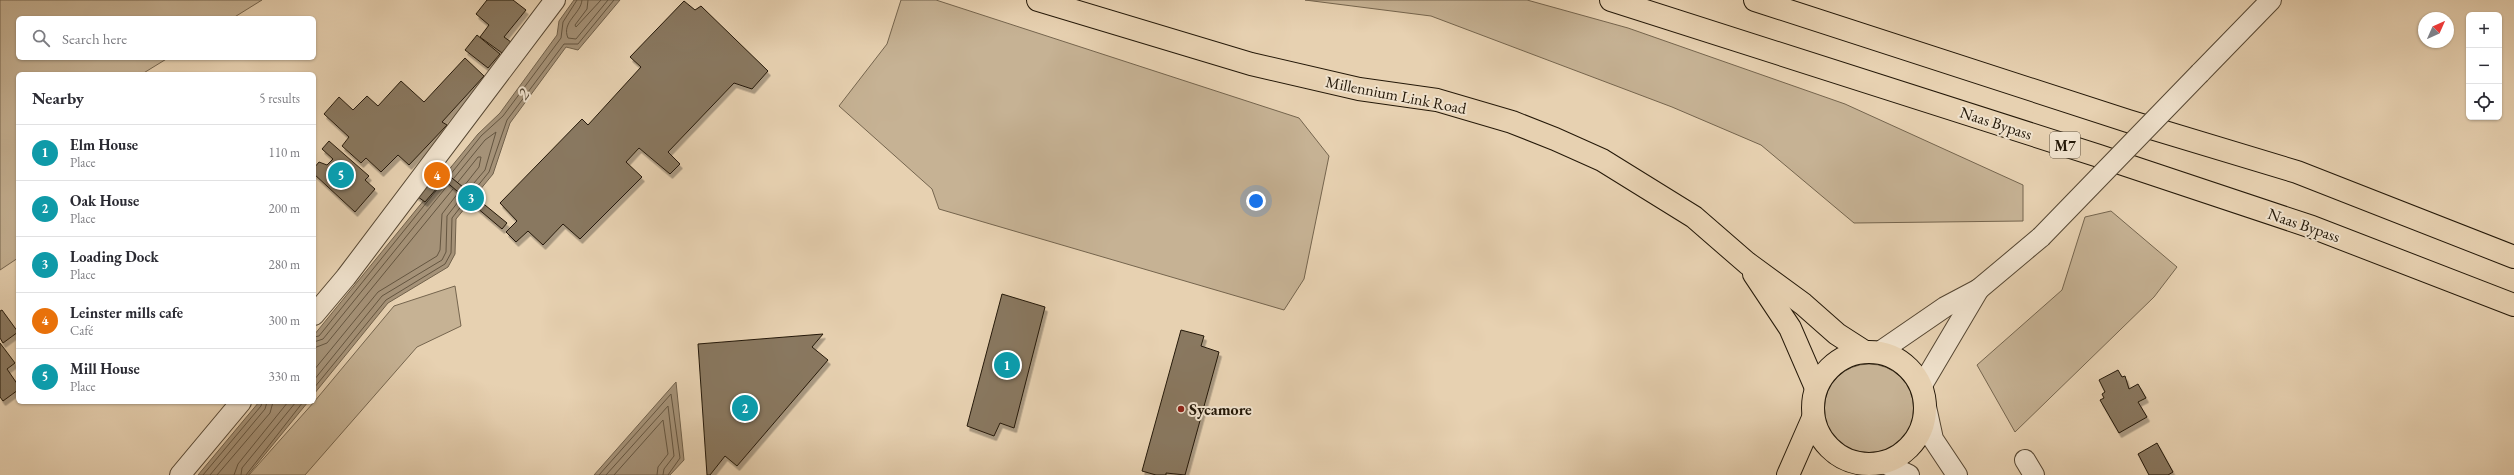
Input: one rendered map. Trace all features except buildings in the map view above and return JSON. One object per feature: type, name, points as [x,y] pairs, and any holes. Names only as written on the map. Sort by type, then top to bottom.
[{"type":"main road","name":"Millennium Link Road","points":[[1038,0],[1251,64],[1359,89],[1437,100],[1512,122],[1602,160],[1644,184],[1694,217],[1747,263],[1803,304],[1838,334],[1872,352]]},
{"type":"main road","name":"Naas Bypass","points":[[1611,0],[2099,156],[2312,227],[2514,305]]},
{"type":"main road","points":[[1755,0],[2128,121],[2297,172],[2514,257]]},
{"type":"main road","name":"Millennium Link Road","points":[[1747,263],[1790,328],[1816,388]]},
{"type":"main road","points":[[1872,352],[1896,359],[1911,371],[1923,395],[1925,418],[1920,433],[1905,451],[1884,463],[1855,470],[1845,459],[1830,449],[1819,435],[1813,418],[1813,403],[1816,388],[1824,374],[1835,363],[1849,356],[1872,352]]},
{"type":"main road","points":[[1788,475],[1813,418]]},
{"type":"street","points":[[316,313],[346,278],[555,0]]},
{"type":"street","points":[[1872,352],[1945,307],[1979,289],[2041,237],[2271,0]]},
{"type":"street","points":[[1958,475],[1933,439],[1923,395],[1979,289]]},
{"type":"street","points":[[180,475],[239,404]]},
{"type":"street","points":[[1884,463],[1909,475]]},
{"type":"shaded area","points":[[0,0],[262,0],[236,16],[16,16],[16,60],[165,60],[145,72],[16,72],[16,259],[0,270]]},
{"type":"shaded area","points":[[901,0],[936,0],[1299,118],[1329,156],[1304,279],[1284,310],[939,209],[932,189],[839,106],[887,44]]},
{"type":"shaded area","points":[[1305,0],[1527,0],[1628,28],[1845,104],[2023,185],[2023,221],[1854,223],[1761,145],[1672,107],[1431,16]]},
{"type":"shaded area","points":[[2111,211],[2177,267],[2154,297],[2015,432],[1977,365],[2062,290],[2085,217]]},
{"type":"shaded area","points":[[455,286],[461,326],[417,347],[305,475],[249,475],[312,404],[316,404],[316,400],[394,306]]},
{"type":"shaded area","points":[[1869,364],[1886,368],[1901,377],[1910,392],[1914,409],[1910,426],[1901,441],[1886,450],[1869,454],[1852,450],[1837,441],[1828,426],[1824,409],[1828,392],[1837,377],[1852,368]]},
{"type":"water","name":"2","points":[[574,0],[620,0],[578,50],[566,47],[510,123],[493,174],[456,219],[455,254],[448,267],[388,303],[316,392],[316,333],[478,134],[500,113],[557,35],[559,21]]},
{"type":"water","points":[[676,382],[684,460],[670,475],[594,475]]},
{"type":"water","points":[[257,404],[306,404],[248,475],[198,475]]},
{"type":"place","name":"Mill House","points":[[341,175]]},
{"type":"place","name":"Leinster mills cafe","points":[[437,175]]},
{"type":"place","name":"Loading Dock","points":[[471,198]]},
{"type":"place","name":"Elm House","points":[[1007,365]]},
{"type":"place","name":"Oak House","points":[[745,408]]},
{"type":"place","name":"Sycamore","points":[[1181,409]]}]
